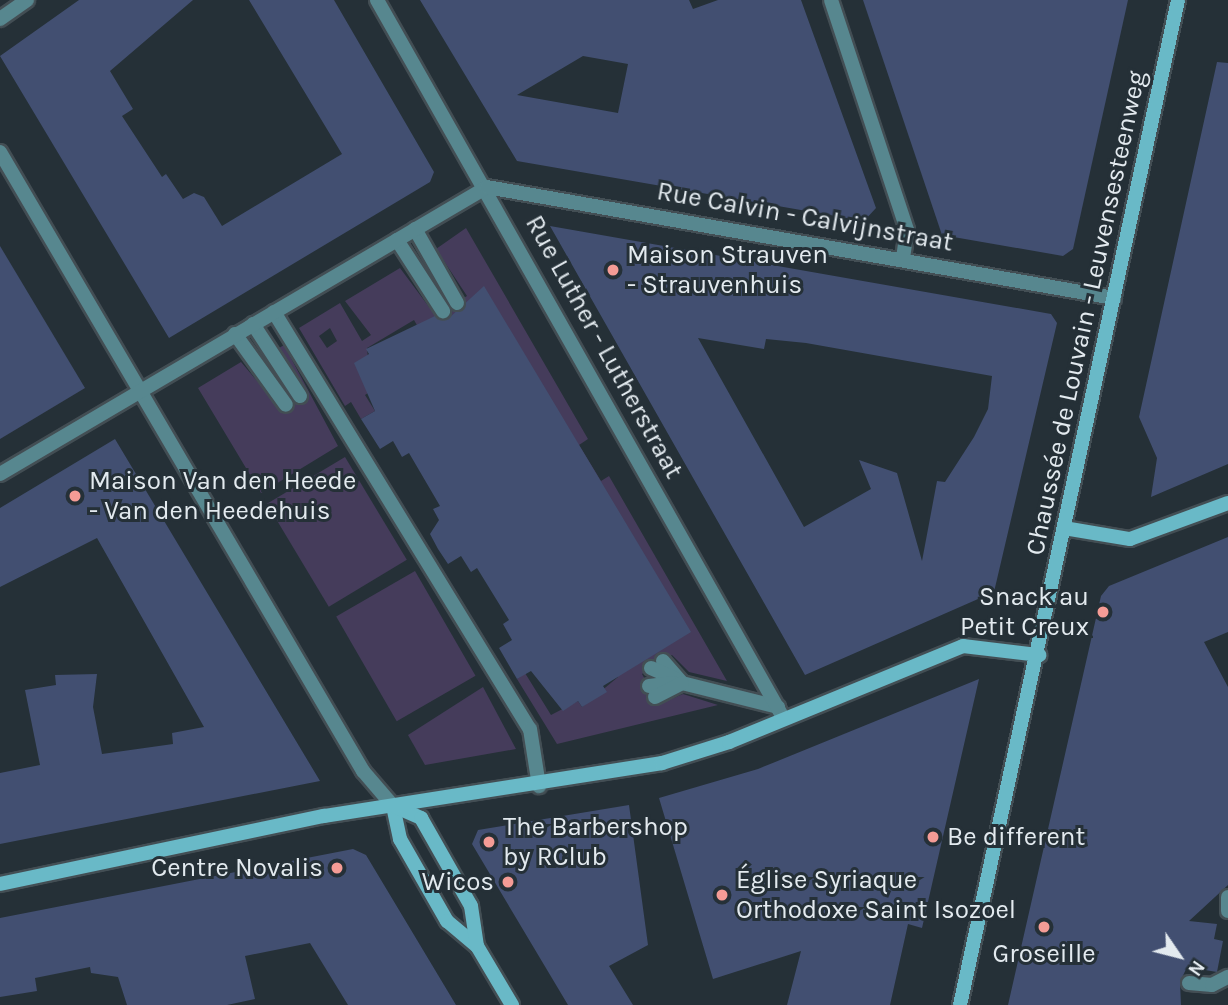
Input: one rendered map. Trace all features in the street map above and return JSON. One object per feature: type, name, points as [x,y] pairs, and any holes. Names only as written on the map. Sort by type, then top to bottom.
[{"type":"street","points":[[0,19],[27,0]]},
{"type":"street","name":"Rue Luther - Lutherstraat","points":[[377,0],[487,187],[781,713]]},
{"type":"street","points":[[831,0],[908,230],[903,257]]},
{"type":"street","name":"Chaussée de Louvain - Leuvensesteenweg","points":[[960,1005],[1039,655],[1178,0]]},
{"type":"street","points":[[0,152],[363,771],[393,806],[421,818],[471,905],[477,946]]},
{"type":"street","points":[[0,474],[487,187]]},
{"type":"street","name":"Rue Calvin - Calvijnstraat","points":[[487,187],[903,257],[1114,298]]},
{"type":"street","points":[[415,229],[457,303]]},
{"type":"street","points":[[397,240],[443,311]]},
{"type":"street","points":[[274,312],[530,729],[539,786]]},
{"type":"street","points":[[253,324],[300,396]]},
{"type":"street","points":[[235,334],[286,405]]},
{"type":"street","points":[[1065,528],[1112,539],[1141,538],[1228,503]]},
{"type":"street","points":[[0,884],[393,806],[539,786],[662,763],[781,713],[963,646],[1039,655]]},
{"type":"street","points":[[657,664],[680,682],[781,713]]},
{"type":"street","points":[[652,692],[680,682]]},
{"type":"street","points":[[393,806],[400,839],[447,921],[477,946],[512,1005]]},
{"type":"street","points":[[1228,897],[1228,911]]},
{"type":"street","points":[[1189,983],[1212,985],[1228,977]]},
{"type":"shaded area","points":[[466,228],[588,439],[579,445],[601,481],[609,476],[727,681],[689,672],[672,655],[642,674],[659,704],[683,694],[718,705],[557,744],[517,679],[525,673],[551,715],[578,701],[582,707],[618,677],[414,320],[367,348],[371,391],[365,395],[375,411],[361,419],[351,402],[345,406],[299,328],[340,303],[362,341],[371,335],[345,301],[400,268],[435,315],[467,296],[436,249]],"holes":[[[330,328],[337,341],[327,348],[319,336]]]},
{"type":"shaded area","points":[[284,345],[338,446],[261,493],[198,388],[241,362],[280,408],[306,393],[279,348]]},
{"type":"shaded area","points":[[345,457],[407,560],[329,607],[267,504]]},
{"type":"shaded area","points":[[415,571],[476,676],[397,721],[336,616]]},
{"type":"shaded area","points":[[483,687],[516,749],[425,765],[408,735]]},
{"type":"building","points":[[79,0],[193,0],[110,71],[133,109],[122,116],[162,177],[166,174],[183,199],[194,193],[204,197],[222,226],[342,154],[249,0],[334,0],[434,172],[430,182],[169,338],[0,56]]},
{"type":"building","points":[[420,0],[689,0],[693,9],[718,0],[801,0],[876,208],[864,221],[517,161]],"holes":[[[583,56],[628,64],[618,113],[517,95]]]},
{"type":"building","points":[[863,0],[1128,0],[1073,249],[1063,256],[942,235]]},
{"type":"building","points":[[1217,62],[1228,63],[1228,464],[1151,497],[1157,458],[1139,417]]},
{"type":"building","points":[[550,226],[1051,314],[1057,323],[994,592],[805,675]],"holes":[[[698,338],[764,349],[766,339],[806,343],[992,376],[988,409],[974,437],[945,482],[937,481],[922,561],[897,473],[859,460],[871,489],[804,527]]]},
{"type":"building","points":[[0,246],[85,388],[0,439]]},
{"type":"building","points":[[484,286],[691,632],[603,686],[607,692],[582,707],[578,701],[563,711],[531,671],[517,679],[499,648],[512,640],[503,624],[509,620],[477,568],[471,572],[461,556],[448,564],[438,549],[430,534],[439,520],[433,509],[440,506],[409,453],[402,457],[393,441],[380,449],[361,419],[375,411],[354,363],[369,354],[366,349],[435,316],[448,319]]},
{"type":"building","points":[[115,439],[320,781],[0,844],[0,773],[40,765],[25,690],[56,685],[55,675],[97,674],[93,707],[102,754],[173,744],[172,733],[204,727],[97,538],[0,587],[0,508]]},
{"type":"building","points":[[1228,537],[1228,632],[1204,642],[1228,687],[1228,885],[1189,921],[1217,924],[1214,939],[1223,941],[1217,972],[1187,967],[1180,982],[1181,1005],[1008,1005],[1101,596],[1109,586]]},
{"type":"building","points":[[979,679],[922,928],[908,924],[890,1005],[787,1005],[801,951],[713,979],[659,798],[758,769]]},
{"type":"building","points":[[629,805],[648,945],[609,966],[633,1005],[568,1005],[472,844],[478,830]]},
{"type":"building","points":[[353,849],[366,855],[456,1005],[348,1005],[310,943],[245,956],[255,999],[227,1005],[127,1005],[118,977],[91,973],[90,967],[35,978],[37,991],[0,997],[0,918]]},
{"type":"place","name":"Maison Strauven - Strauvenhuis","points":[[613,270]]},
{"type":"place","name":"Maison Van den Heede - Van den Heedehuis","points":[[75,496]]},
{"type":"place","name":"Snack au Petit Creux","points":[[1103,612]]},
{"type":"place","name":"Be different","points":[[933,837]]},
{"type":"place","name":"The Barbershop by RClub","points":[[489,842]]},
{"type":"place","name":"Centre Novalis","points":[[337,868]]},
{"type":"place","name":"Wicos","points":[[508,882]]},
{"type":"place","name":"Église Syriaque Orthodoxe Saint Isozoel","points":[[722,895]]},
{"type":"place","name":"Groseille","points":[[1044,927]]}]
